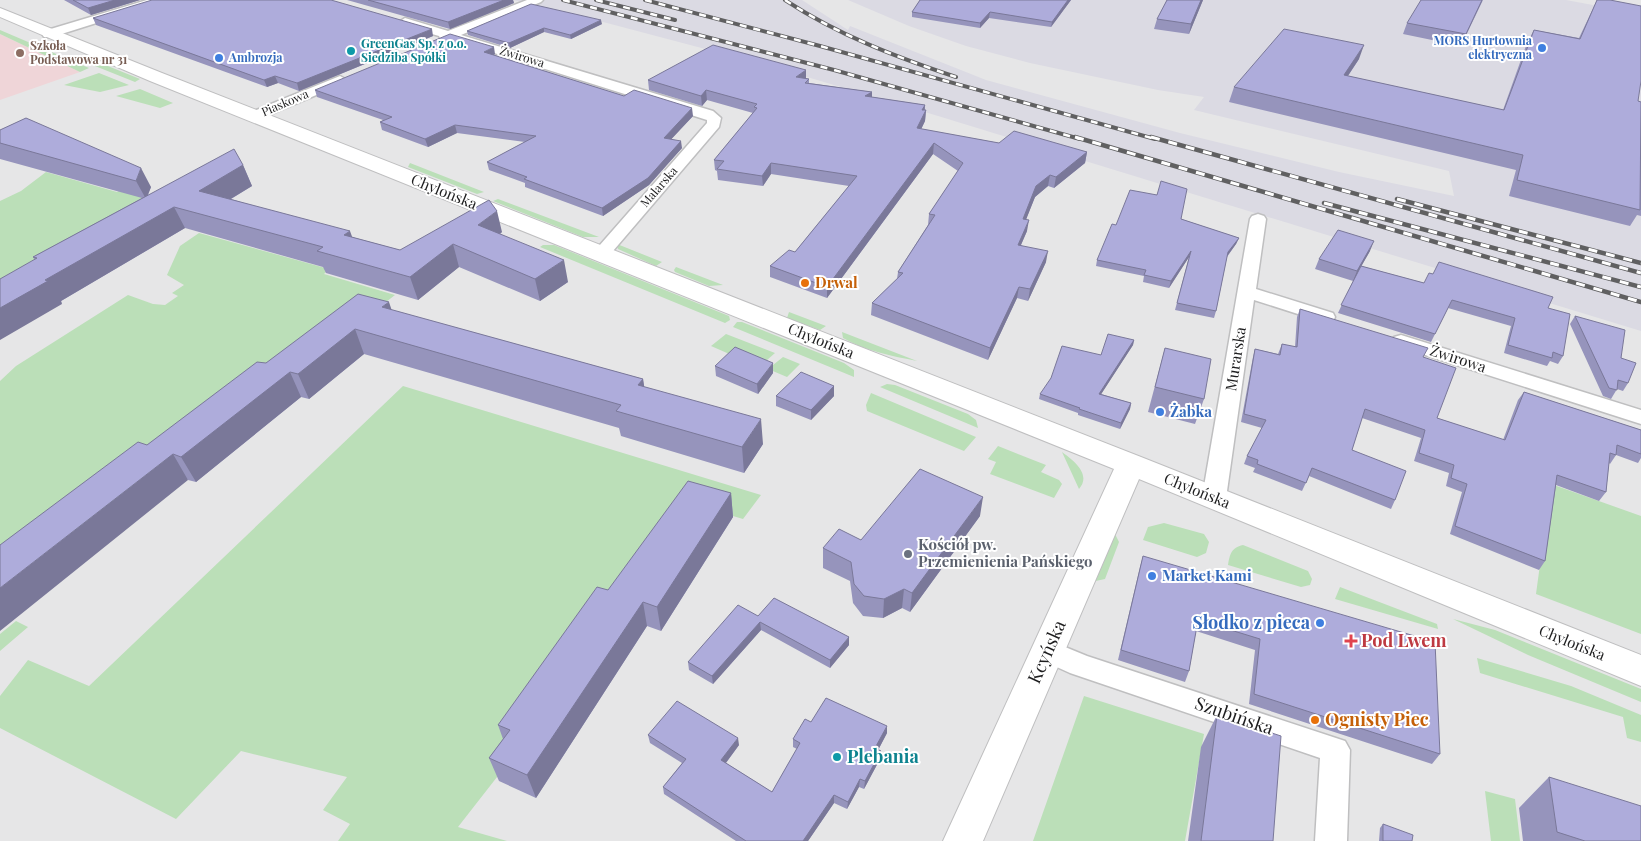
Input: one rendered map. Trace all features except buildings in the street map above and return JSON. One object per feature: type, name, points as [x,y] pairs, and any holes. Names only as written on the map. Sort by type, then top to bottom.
[{"type":"street","points":[[48,34],[159,0]]},
{"type":"street","points":[[432,42],[537,0]]},
{"type":"street","name":"Chylońska","points":[[0,12],[48,34],[1131,464],[1641,671]]},
{"type":"street","name":"Żwirowa","points":[[394,19],[708,114],[714,118]]},
{"type":"street","name":"Piaskowa","points":[[254,116],[353,75]]},
{"type":"street","name":"Malarska","points":[[601,254],[714,124],[714,118]]},
{"type":"street","name":"Murarska","points":[[1214,498],[1258,219]]},
{"type":"street","points":[[1247,292],[1342,322]]},
{"type":"street","name":"Żwirowa","points":[[1380,334],[1641,418]]},
{"type":"street","name":"Kcyńska","points":[[964,841],[1131,464]]},
{"type":"street","name":"Szubińska","points":[[1048,651],[1080,665],[1335,750],[1331,841]]},
{"type":"shaded area","points":[[513,0],[802,0],[848,30],[850,26],[986,80],[1180,133],[1339,172],[1454,196],[1449,171],[1194,110],[1204,97],[1158,90],[1030,63],[966,46],[909,26],[848,0],[1566,0],[1641,14],[1641,331],[770,66]]},
{"type":"shaded area","name":"Szkoła Podstawowa nr 31","points":[[0,34],[80,72],[0,100]]},
{"type":"green space","points":[[0,30],[89,68],[80,72],[0,34]]},
{"type":"green space","points":[[88,58],[140,79],[135,82],[80,60]]},
{"type":"green space","points":[[99,73],[129,85],[100,92],[64,85]]},
{"type":"green space","points":[[140,89],[173,103],[160,108],[116,96]]},
{"type":"green space","points":[[410,163],[484,192],[477,194],[408,167]]},
{"type":"green space","points":[[46,172],[117,192],[124,188],[211,212],[0,309],[0,201],[21,191]]},
{"type":"green space","points":[[498,199],[599,237],[583,237],[493,201]]},
{"type":"green space","points":[[199,233],[329,269],[324,274],[395,295],[277,387],[0,584],[0,381],[16,366],[128,295],[153,304],[165,305],[178,296],[172,293],[184,285],[167,275],[180,246]]},
{"type":"green space","points":[[617,244],[662,262],[656,266],[618,249]]},
{"type":"green space","points":[[543,245],[554,245],[729,316],[730,320],[725,323],[540,247]]},
{"type":"green space","points":[[676,267],[723,285],[709,286],[675,272]]},
{"type":"green space","points":[[789,312],[826,326],[820,330],[787,318]]},
{"type":"green space","points":[[737,322],[742,322],[844,363],[854,370],[854,377],[733,327]]},
{"type":"green space","points":[[842,332],[917,361],[870,350],[843,338]]},
{"type":"green space","points":[[726,334],[775,353],[759,367],[711,346]]},
{"type":"green space","points":[[783,357],[800,364],[787,377],[768,369]]},
{"type":"green space","points":[[887,384],[895,385],[968,414],[976,420],[978,428],[880,387]]},
{"type":"green space","points":[[403,386],[761,495],[743,519],[686,502],[515,754],[458,827],[507,841],[338,841],[350,824],[323,810],[347,777],[241,751],[176,819],[0,728],[0,696],[28,660],[89,686]]},
{"type":"green space","points":[[871,393],[976,437],[964,451],[867,411],[866,405]]},
{"type":"green space","points":[[998,446],[1046,465],[1041,472],[1059,480],[1062,484],[1054,498],[990,474],[996,462],[988,459]]},
{"type":"green space","points":[[1062,452],[1080,468],[1083,478],[1079,489]]},
{"type":"green space","points":[[1551,484],[1641,516],[1641,634],[1536,594]]},
{"type":"green space","points":[[1164,523],[1204,534],[1209,542],[1206,553],[1197,557],[1143,540],[1148,527]]},
{"type":"green space","points":[[1115,534],[1119,542],[1105,579],[1091,582]]},
{"type":"green space","points":[[1243,545],[1308,571],[1312,579],[1310,585],[1301,587],[1228,565],[1232,552]]},
{"type":"green space","points":[[1340,587],[1437,624],[1438,629],[1335,599]]},
{"type":"green space","points":[[1453,619],[1495,630],[1641,689],[1641,702],[1528,655]]},
{"type":"green space","points":[[16,621],[28,627],[0,651],[0,634]]},
{"type":"green space","points":[[1477,658],[1571,686],[1641,715],[1641,742],[1627,738],[1623,717],[1480,673]]},
{"type":"green space","points":[[1084,696],[1204,734],[1185,841],[1033,841]]},
{"type":"green space","points":[[1485,791],[1515,799],[1520,841],[1491,841]]},
{"type":"railway","points":[[563,0],[834,70],[1080,139]]},
{"type":"railway","points":[[596,0],[675,20]]},
{"type":"railway","points":[[645,0],[820,46],[1155,139]]},
{"type":"railway","points":[[785,0],[805,13],[868,44],[956,77]]},
{"type":"railway","points":[[1075,137],[1641,302]]},
{"type":"railway","points":[[1151,137],[1641,273]]},
{"type":"railway","points":[[1397,199],[1641,263]]},
{"type":"railway","points":[[1324,203],[1641,287]]},
{"type":"place","name":"MORS Hurtownia elektryczna","points":[[1542,48]]},
{"type":"place","name":"GreenGas Sp. z o.o. Siedziba Spółki","points":[[351,51]]},
{"type":"place","name":"Szkoła Podstawowa nr 31","points":[[20,53]]},
{"type":"place","name":"Ambrozja","points":[[219,58]]},
{"type":"place","name":"Drwal","points":[[805,283]]},
{"type":"place","name":"Żabka","points":[[1160,412]]},
{"type":"place","name":"Kościół pw. Przemienienia Pańskiego","points":[[908,554]]},
{"type":"place","name":"Market Kami","points":[[1152,576]]},
{"type":"place","name":"Słodko z pieca","points":[[1320,623]]},
{"type":"place","name":"Pod Lwem","points":[[1351,641]]},
{"type":"place","name":"Ognisty Piec","points":[[1315,720]]},
{"type":"place","name":"Plebania","points":[[837,757]]}]
